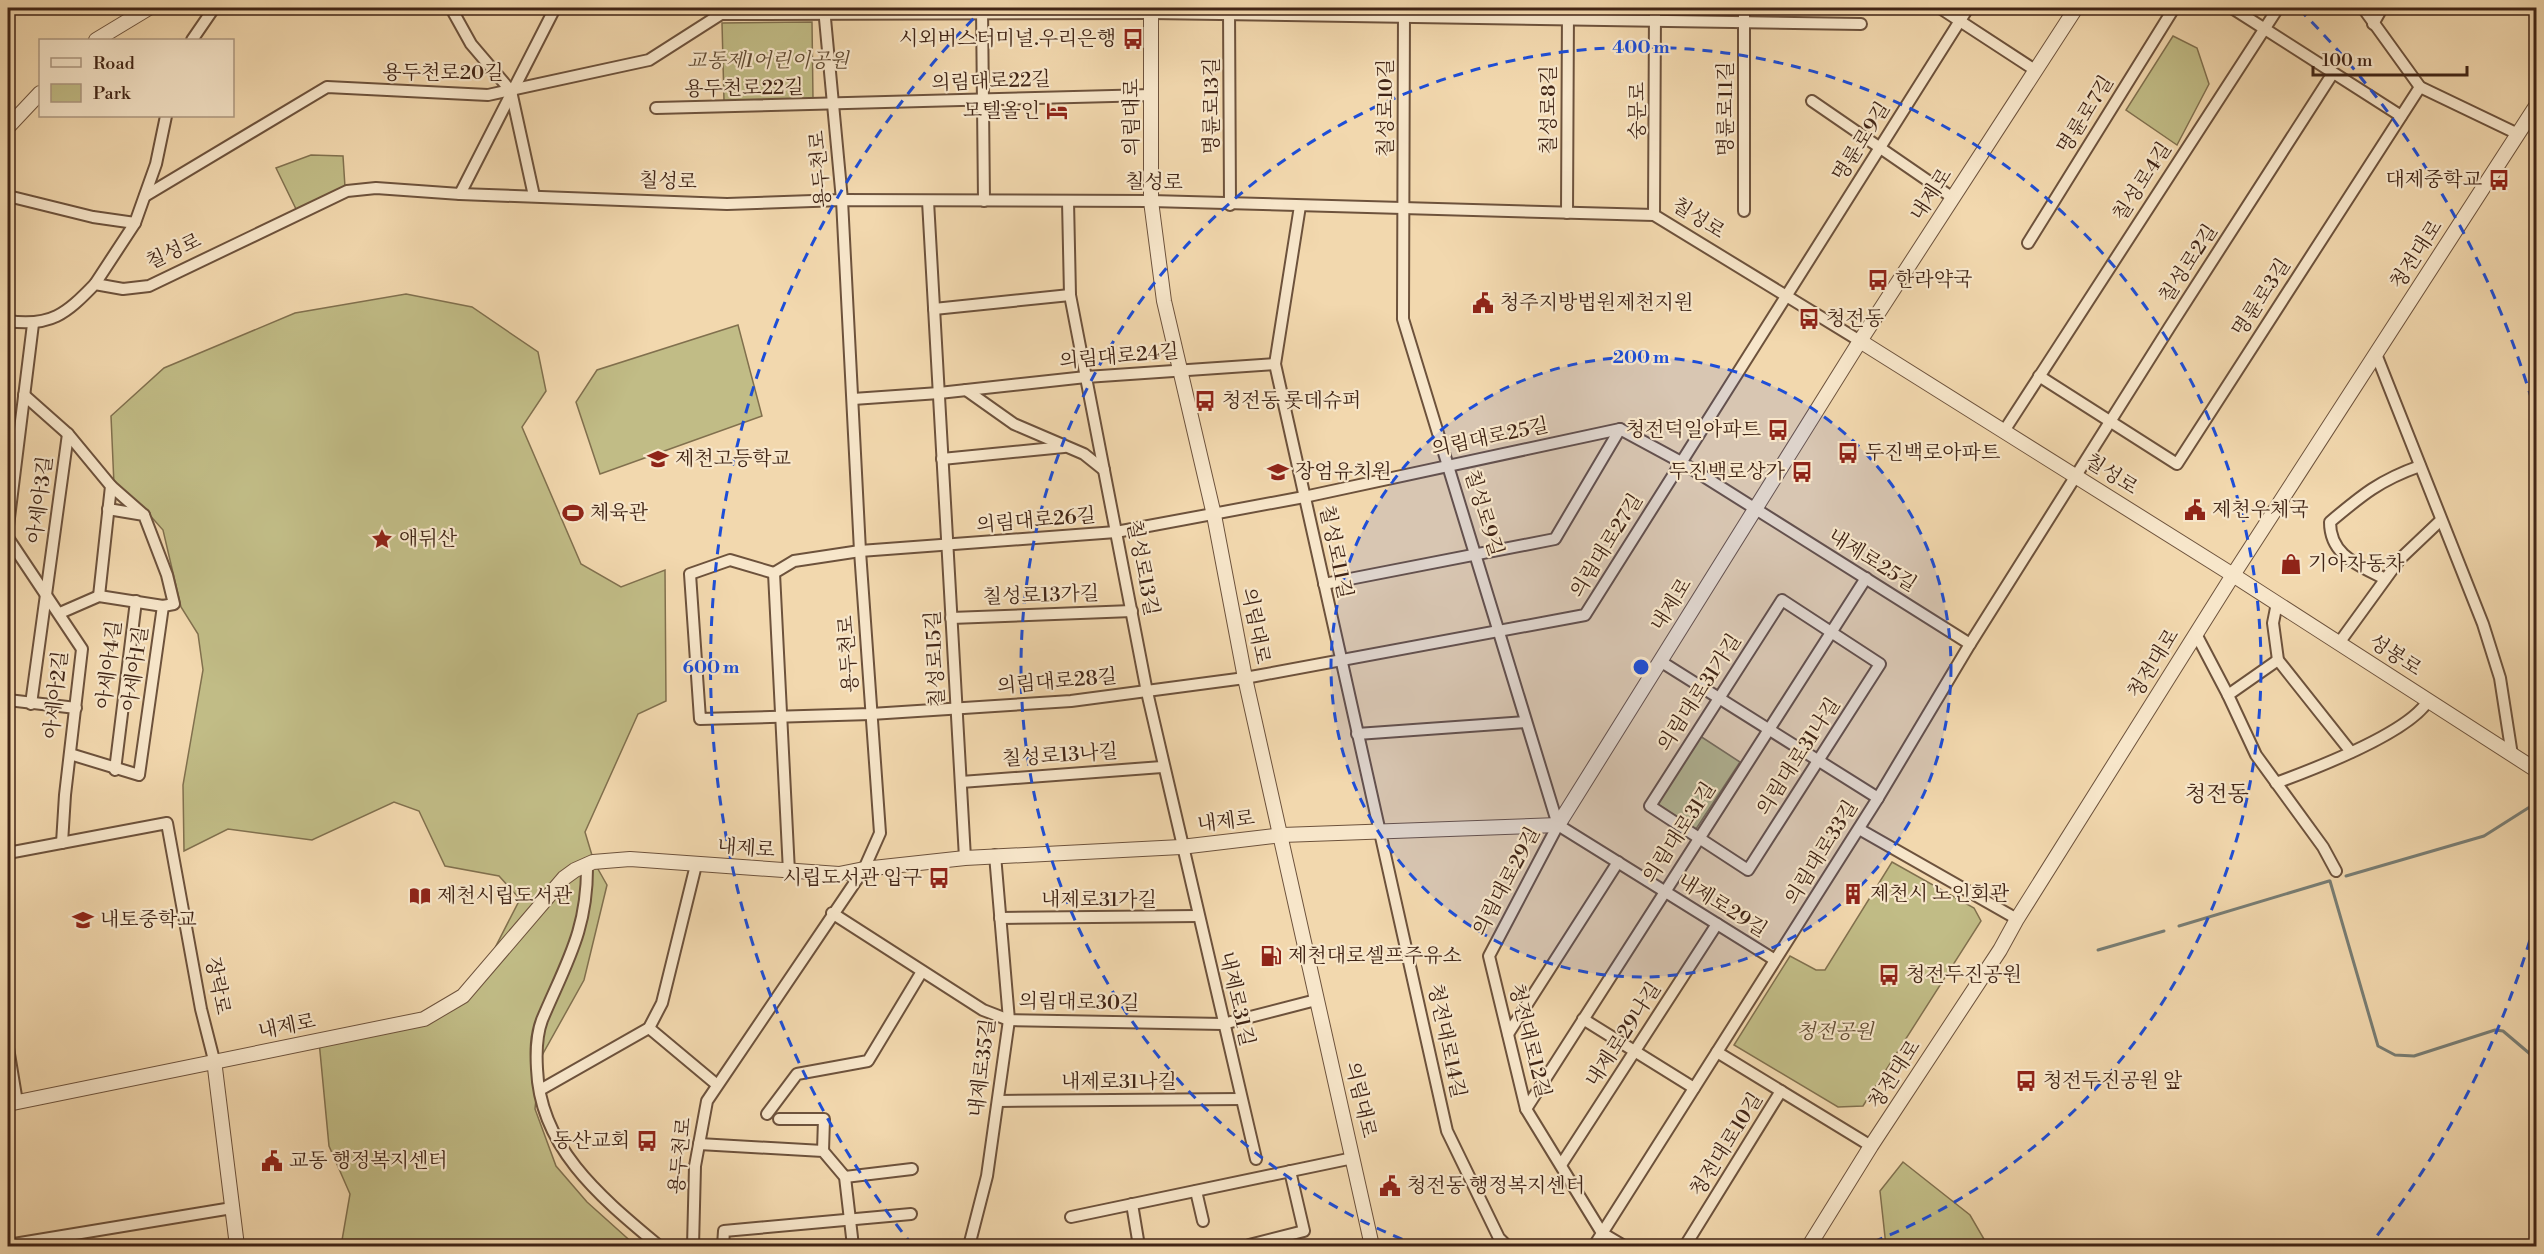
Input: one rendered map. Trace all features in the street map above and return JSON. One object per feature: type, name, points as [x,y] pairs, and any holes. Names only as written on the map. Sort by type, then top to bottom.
[{"type":"street","points":[[98,39],[146,8]]},
{"type":"street","points":[[193,39],[214,8]]},
{"type":"street","points":[[451,8],[471,44],[511,91],[534,196]]},
{"type":"street","points":[[460,194],[555,8]]},
{"type":"street","name":"명륜로11길","points":[[1743,212],[1744,8]]},
{"type":"street","points":[[1940,8],[2035,70]]},
{"type":"street","name":"명륜로9길","points":[[1786,296],[1968,8]]},
{"type":"street","name":"내제로","points":[[12,1103],[214,1060],[399,1026],[441,1011],[463,996],[479,979],[564,878],[587,864],[630,859],[839,874],[864,869],[995,855],[1181,847],[1282,835],[1558,825],[1860,341],[2076,8]]},
{"type":"street","name":"명륜로7길","points":[[2028,243],[2174,8]]},
{"type":"street","points":[[2232,8],[2401,116]]},
{"type":"street","name":"칠성로4길","points":[[2004,431],[2278,8]]},
{"type":"street","points":[[2363,8],[2420,87],[2518,134]]},
{"type":"street","points":[[2373,24],[2382,8]]},
{"type":"street","name":"용두천로20길","points":[[146,196],[327,87],[488,95],[511,91],[649,60],[721,14],[825,10],[1655,13],[1744,21],[1861,24]]},
{"type":"street","name":"용두천로","points":[[693,1246],[695,1166],[707,1101],[716,1084],[864,869],[880,833],[860,551],[842,201],[825,10]]},
{"type":"street","points":[[982,10],[984,201]]},
{"type":"street","name":"의림대로","points":[[1151,10],[1151,201],[1164,301],[1214,515],[1245,678],[1282,835],[1316,1000],[1372,1246]]},
{"type":"street","name":"명륜로13길","points":[[1229,11],[1230,205]]},
{"type":"street","name":"칠성로10길","points":[[1404,12],[1405,209]]},
{"type":"street","name":"칠성로8길","points":[[1567,213],[1568,13]]},
{"type":"street","name":"숭문로","points":[[1654,215],[1655,13]]},
{"type":"street","name":"칠성로2길","points":[[2078,477],[2333,73]]},
{"type":"street","name":"명륜로3길","points":[[2112,423],[2177,464],[2420,87]]},
{"type":"street","points":[[8,127],[39,94]]},
{"type":"street","name":"의림대로22길","points":[[833,105],[1151,95]]},
{"type":"street","points":[[1812,101],[1953,198]]},
{"type":"street","name":"용두천로22길","points":[[656,108],[833,105]]},
{"type":"street","name":"청전대로","points":[[1809,1246],[1871,1146],[2000,950],[2017,919],[2196,634],[2536,106]]},
{"type":"street","points":[[8,321],[33,324],[73,307],[95,284],[135,223],[156,164],[166,117]]},
{"type":"street","name":"칠성로","points":[[95,284],[123,289],[149,286],[347,191],[376,188],[460,194],[727,204],[842,201],[1151,201],[1230,205],[1654,215],[2234,575]]},
{"type":"street","points":[[8,196],[93,217],[135,223]]},
{"type":"street","name":"칠성로15길","points":[[928,201],[965,858]]},
{"type":"street","name":"칠성로13길","points":[[1068,201],[1070,295],[1162,767],[1181,847]]},
{"type":"street","name":"칠성로11길","points":[[1300,206],[1275,364],[1378,833]]},
{"type":"street","name":"칠성로9길","points":[[1405,209],[1403,319],[1558,825]]},
{"type":"street","points":[[934,309],[1070,295]]},
{"type":"street","name":"의림대로27길","points":[[1245,678],[1501,633],[1585,615],[1786,296]]},
{"type":"street","points":[[8,526],[33,324]]},
{"type":"street","points":[[2376,354],[2483,624],[2500,678],[2512,755]]},
{"type":"street","name":"의림대로24길","points":[[853,399],[939,393],[1086,377],[1275,364]]},
{"type":"street","points":[[2039,376],[2112,423]]},
{"type":"street","points":[[966,390],[1014,424],[1084,454],[1104,470]]},
{"type":"street","points":[[24,395],[68,434],[111,486],[144,515]]},
{"type":"street","points":[[1324,584],[1555,539],[1620,429],[1681,462],[1755,509]]},
{"type":"street","name":"의림대로25길","points":[[1214,515],[1620,429]]},
{"type":"street","name":"아세아3길","points":[[31,704],[68,434]]},
{"type":"street","points":[[942,459],[1068,447]]},
{"type":"street","points":[[2385,579],[2340,553],[2330,536],[2330,522],[2371,487],[2394,475],[2420,466]]},
{"type":"street","name":"의림대로33길","points":[[1594,1246],[1859,829],[1970,644],[2078,477]]},
{"type":"street","points":[[111,486],[108,509],[144,515]]},
{"type":"street","name":"아세아4길","points":[[99,596],[108,509]]},
{"type":"street","name":"내제로25길","points":[[1755,509],[1970,644]]},
{"type":"street","name":"아세아1길","points":[[115,770],[137,775],[141,769],[163,606],[174,604],[167,574],[144,515]]},
{"type":"street","name":"의림대로26길","points":[[774,573],[794,561],[860,551],[1116,532],[1214,515]]},
{"type":"street","points":[[2339,643],[2385,579],[2419,539],[2441,520]]},
{"type":"street","name":"아세아2길","points":[[8,538],[47,593],[82,649],[62,843]]},
{"type":"street","name":"의림대로28길","points":[[774,573],[730,561],[690,574],[700,719],[871,714],[1071,701],[1245,678]]},
{"type":"street","points":[[774,573],[789,872]]},
{"type":"street","name":"성봉로","points":[[2234,575],[2536,770]]},
{"type":"street","name":"의림대로31길","points":[[1526,1108],[1663,890],[1866,578]]},
{"type":"street","name":"아세아4길","points":[[60,613],[99,596],[136,601],[115,770]]},
{"type":"street","name":"의림대로31가길","points":[[1698,839],[1650,806],[1717,697],[1782,600],[1831,632]]},
{"type":"street","points":[[136,601],[163,606]]},
{"type":"street","points":[[2277,603],[2273,623],[2278,660],[2351,752]]},
{"type":"street","name":"칠성로13가길","points":[[951,618],[1132,610]]},
{"type":"street","name":"의림대로31나길","points":[[1698,839],[1748,870],[1880,664],[1831,632]]},
{"type":"street","points":[[2196,634],[2256,754],[2323,847],[2336,871]]},
{"type":"street","points":[[2228,695],[2278,660]]},
{"type":"street","points":[[1660,661],[1878,798]]},
{"type":"street","points":[[8,700],[76,708]]},
{"type":"street","points":[[2276,783],[2338,760],[2420,714],[2428,701]]},
{"type":"street","points":[[1357,734],[1526,722]]},
{"type":"street","points":[[70,754],[115,770]]},
{"type":"street","name":"칠성로13나길","points":[[961,782],[1162,767]]},
{"type":"street","name":"장락로","points":[[8,853],[167,823],[201,1009],[214,1060],[237,1246]]},
{"type":"street","name":"내제로29길","points":[[1558,825],[1775,960]]},
{"type":"street","name":"의림대로29길","points":[[1489,956],[1558,825]]},
{"type":"street","points":[[1859,829],[2017,919]]},
{"type":"street","name":"청전대로14길","points":[[1378,833],[1447,1131],[1499,1238],[1507,1246]]},
{"type":"street","name":"내제로31길","points":[[1181,847],[1256,1159]]},
{"type":"street","name":"내제로35길","points":[[969,1246],[987,1176],[1010,1020],[995,855]]},
{"type":"street","points":[[1508,1034],[1618,862]]},
{"type":"street","points":[[587,864],[588,893],[581,927],[561,982],[542,1021],[536,1045],[540,1090],[553,1135],[566,1158],[603,1198],[659,1246]]},
{"type":"street","points":[[540,1090],[649,1028],[662,1003],[696,865]]},
{"type":"street","name":"의림대로30길","points":[[832,913],[921,973],[983,1010],[1010,1020],[1223,1024],[1316,1000]]},
{"type":"street","name":"내제로31가길","points":[[1000,918],[1198,916]]},
{"type":"street","name":"내제로29나길","points":[[1560,1165],[1717,924]]},
{"type":"street","name":"청전대로12길","points":[[1489,956],[1526,1108],[1602,1233],[1624,1246]]},
{"type":"street","points":[[767,1114],[797,1074],[868,1061],[921,973]]},
{"type":"street","points":[[1583,1018],[1694,1088]]},
{"type":"street","points":[[649,1028],[716,1084]]},
{"type":"street","points":[[8,1048],[12,1103]]},
{"type":"street","points":[[1717,1052],[1781,1091]]},
{"type":"street","name":"청전대로10길","points":[[1685,1246],[1781,1091],[1871,1146]]},
{"type":"street","name":"내제로31나길","points":[[998,1101],[1241,1100]]},
{"type":"street","points":[[779,1119],[824,1119],[823,1151],[845,1177],[853,1246]]},
{"type":"street","points":[[699,1144],[823,1151]]},
{"type":"street","points":[[1071,1217],[1353,1158]]},
{"type":"street","points":[[845,1177],[912,1169]]},
{"type":"street","points":[[1249,1245],[1304,1231],[1290,1171]]},
{"type":"street","points":[[1196,1191],[1203,1221]]},
{"type":"street","points":[[1132,1204],[1139,1246]]},
{"type":"street","points":[[8,1245],[232,1208]]},
{"type":"street","points":[[723,1246],[724,1232],[911,1214]]},
{"type":"green space","name":"교동제1어린이공원","points":[[812,22],[813,99],[724,101],[722,23]]},
{"type":"green space","points":[[2173,36],[2197,48],[2209,84],[2177,145],[2126,110]]},
{"type":"green space","points":[[311,155],[343,156],[345,187],[297,211],[276,168]]},
{"type":"green space","points":[[406,294],[472,307],[538,352],[546,391],[522,427],[581,564],[621,587],[665,570],[666,701],[638,714],[585,832],[594,862],[607,885],[584,980],[540,1059],[535,1109],[556,1166],[587,1202],[636,1246],[341,1246],[350,1194],[329,1146],[319,1041],[424,1019],[479,979],[520,899],[499,876],[445,866],[419,811],[394,802],[312,840],[228,829],[184,851],[183,785],[203,670],[198,634],[181,607],[163,530],[147,512],[114,485],[111,416],[164,368],[295,313]]},
{"type":"green space","points":[[738,325],[762,416],[600,474],[576,402],[597,370]]},
{"type":"green space","points":[[1697,734],[1740,762],[1696,829],[1653,801]]},
{"type":"green space","name":"청전공원","points":[[1892,862],[1974,908],[1981,921],[1863,1106],[1838,1107],[1734,1045],[1790,956],[1816,970],[1825,970]]},
{"type":"green space","points":[[1903,1162],[1970,1215],[1988,1246],[1886,1246],[1880,1191]]},
{"type":"waterway","points":[[2346,876],[2484,836],[2536,803]]},
{"type":"waterway","points":[[2179,926],[2329,881]]},
{"type":"waterway","points":[[2330,881],[2378,1046],[2395,1055],[2414,1056],[2495,1030],[2503,1031],[2536,1059]]},
{"type":"waterway","points":[[2098,950],[2164,931]]},
{"type":"place","name":"시외버스터미널.우리은행","points":[[1133,39]]},
{"type":"place","name":"모텔올인","points":[[1057,111]]},
{"type":"place","name":"대제중학교","points":[[2499,180]]},
{"type":"place","name":"한라약국","points":[[1878,280]]},
{"type":"place","name":"청주지방법원제천지원","points":[[1483,303]]},
{"type":"place","name":"청전동","points":[[1809,319]]},
{"type":"place","name":"청전동 롯데슈퍼","points":[[1205,401]]},
{"type":"place","name":"청전덕일아파트","points":[[1778,430]]},
{"type":"place","name":"두진백로아파트","points":[[1848,453]]},
{"type":"place","name":"제천고등학교","points":[[658,459]]},
{"type":"place","name":"장엄유치원","points":[[1278,472]]},
{"type":"place","name":"두진백로상가","points":[[1802,472]]},
{"type":"place","name":"제천우체국","points":[[2195,510]]},
{"type":"place","name":"체육관","points":[[573,513]]},
{"type":"place","name":"애뒤산","points":[[382,539]]},
{"type":"place","name":"기아자동차","points":[[2291,564]]},
{"type":"place","name":"시립도서관 입구","points":[[939,878]]},
{"type":"place","name":"제천시 노인회관","points":[[1853,894]]},
{"type":"place","name":"제천시립도서관","points":[[420,896]]},
{"type":"place","name":"내토중학교","points":[[83,920]]},
{"type":"place","name":"제천대로셀프주유소","points":[[1271,956]]},
{"type":"place","name":"청전두진공원","points":[[1889,975]]},
{"type":"place","name":"청전두진공원 앞","points":[[2026,1081]]},
{"type":"place","name":"동산교회","points":[[647,1141]]},
{"type":"place","name":"교동 행정복지센터","points":[[272,1161]]},
{"type":"place","name":"청전동 행정복지센터","points":[[1390,1186]]},
{"type":"district","name":"청전동","points":[[2217,794]]}]
